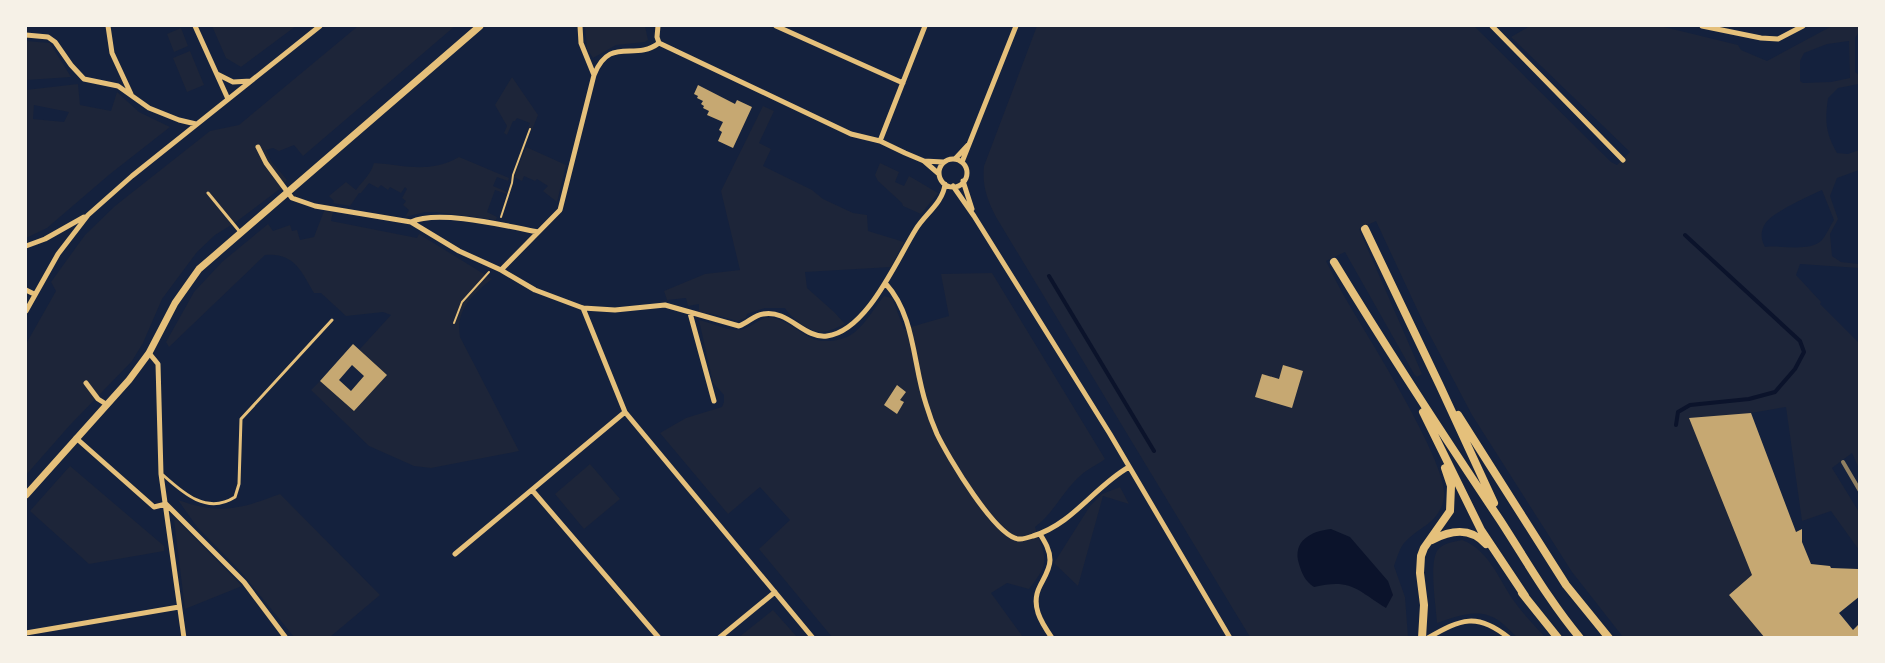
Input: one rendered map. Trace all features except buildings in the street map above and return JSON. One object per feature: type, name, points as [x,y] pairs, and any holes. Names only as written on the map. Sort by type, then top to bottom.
[{"type":"main road","points":[[1365,229],[1504,527]]},
{"type":"main road","points":[[1334,262],[1410,385],[1504,527],[1540,586],[1580,638]]},
{"type":"main road","points":[[1410,385],[1481,530],[1525,596],[1558,638]]},
{"type":"main road","points":[[1440,387],[1566,585],[1609,638]]},
{"type":"main road","points":[[1422,638],[1424,605],[1419,573],[1421,556],[1446,518],[1452,500],[1451,486],[1430,426]]},
{"type":"main road","points":[[1429,541],[1456,531],[1479,537],[1490,549],[1510,580],[1525,596]]},
{"type":"street","points":[[108,26],[112,53],[132,95]]},
{"type":"street","points":[[195,26],[228,99]]},
{"type":"street","points":[[26,311],[58,254],[88,215],[132,176],[320,26]]},
{"type":"street","points":[[26,495],[129,380],[150,353],[186,285],[199,269],[480,26]]},
{"type":"street","points":[[580,26],[581,43],[594,75]]},
{"type":"street","points":[[258,147],[292,198],[315,206],[411,222],[459,251],[501,270],[535,290],[583,308],[615,310],[665,305],[739,326],[761,314],[770,313],[780,315],[815,335],[824,337],[852,326],[886,284],[916,228],[944,195],[945,184],[939,174],[924,162],[880,141],[851,134],[659,43],[658,26]]},
{"type":"street","points":[[776,26],[903,83]]},
{"type":"street","points":[[880,141],[925,26]]},
{"type":"street","points":[[945,184],[953,186],[963,181],[966,174],[962,162],[972,142],[1016,26]]},
{"type":"street","points":[[1492,26],[1623,160]]},
{"type":"street","points":[[1702,26],[1761,38],[1778,39],[1803,26]]},
{"type":"street","points":[[26,35],[48,37],[55,42],[84,79],[118,86],[149,108],[196,124]]},
{"type":"street","points":[[501,270],[560,210],[594,75],[602,59],[620,50],[646,50],[659,43]]},
{"type":"street","points":[[215,73],[233,82],[251,81]]},
{"type":"street","points":[[924,162],[943,162],[955,159],[972,142]]},
{"type":"street","points":[[955,159],[962,162]]},
{"type":"street","points":[[939,174],[943,162]]},
{"type":"street","points":[[963,181],[974,216]]},
{"type":"street","points":[[953,186],[1130,467],[1230,638]]},
{"type":"street","points":[[26,246],[45,239],[88,215]]},
{"type":"street","points":[[411,222],[421,217],[434,216],[499,224],[538,232]]},
{"type":"street","points":[[886,284],[895,294],[904,313],[925,403],[937,435],[984,511],[1005,533],[1019,540],[1040,534],[1056,526],[1076,512],[1117,474],[1130,467]]},
{"type":"street","points":[[26,290],[34,294]]},
{"type":"street","points":[[583,308],[625,412],[813,638]]},
{"type":"street","points":[[690,313],[714,401]]},
{"type":"street","points":[[150,353],[158,364],[161,474],[183,638]]},
{"type":"street","points":[[86,383],[98,399],[106,404]]},
{"type":"street","points":[[455,554],[625,412]]},
{"type":"street","points":[[76,438],[154,507],[165,504]]},
{"type":"street","points":[[532,490],[659,638]]},
{"type":"street","points":[[165,504],[244,582],[286,638]]},
{"type":"street","points":[[1040,534],[1048,549],[1050,562],[1038,589],[1036,604],[1037,612],[1052,638]]},
{"type":"street","points":[[718,638],[775,592]]},
{"type":"street","points":[[26,633],[179,608]]},
{"type":"street","points":[[1428,638],[1459,623],[1472,620],[1488,623],[1509,638]]},
{"type":"lane","points":[[208,193],[240,232]]},
{"type":"lane","points":[[161,474],[195,500],[219,503],[235,497],[239,484],[241,419],[332,321]]},
{"type":"path","points":[[499,224],[513,175],[530,129]]},
{"type":"path","points":[[454,323],[462,302],[495,267]]},
{"type":"shaded area","points":[[212,26],[296,26],[241,67],[226,58]]},
{"type":"shaded area","points":[[358,26],[455,26],[303,156],[294,145],[279,151],[273,148],[266,150],[271,161],[287,180],[281,188],[215,235],[197,252],[162,299],[143,343],[132,361],[70,425],[26,475],[26,344],[56,291],[51,282],[85,235],[115,206],[210,131],[239,125]]},
{"type":"shaded area","points":[[585,26],[645,26],[648,40],[616,45],[593,58],[587,49]]},
{"type":"shaded area","points":[[1037,26],[1474,26],[1611,162],[1617,165],[1630,152],[1511,37],[1530,26],[1660,26],[1738,45],[1741,50],[1767,61],[1832,26],[1859,26],[1859,32],[1855,38],[1855,72],[1859,75],[1859,84],[1838,88],[1828,98],[1826,120],[1830,139],[1837,153],[1848,154],[1859,150],[1859,170],[1837,178],[1830,196],[1838,219],[1830,234],[1832,256],[1841,262],[1859,264],[1859,268],[1800,264],[1796,275],[1821,302],[1820,304],[1859,343],[1859,469],[1852,453],[1832,468],[1859,512],[1859,550],[1831,511],[1802,521],[1786,407],[1690,419],[1752,575],[1729,595],[1765,637],[1623,637],[1572,572],[1472,415],[1424,324],[1376,221],[1359,229],[1422,374],[1417,377],[1414,374],[1345,252],[1326,261],[1422,432],[1435,459],[1442,482],[1444,498],[1438,513],[1404,543],[1394,566],[1405,597],[1408,637],[1250,637],[996,217],[986,192],[984,166]],"holes":[[[1849,41],[1850,78],[1831,82],[1803,83],[1800,81],[1800,61],[1804,53],[1827,44]],[[1822,190],[1834,220],[1821,241],[1802,247],[1765,247],[1762,233],[1763,227],[1769,220],[1791,205]]]},
{"type":"shaded area","points":[[181,28],[188,46],[174,52],[167,34]]},
{"type":"shaded area","points":[[26,41],[50,43],[71,77],[26,80]]},
{"type":"shaded area","points":[[190,51],[204,85],[187,92],[173,58]]},
{"type":"shaded area","points":[[512,77],[538,115],[532,130],[528,128],[530,123],[517,118],[513,121],[507,135],[504,133],[507,126],[495,105]]},
{"type":"shaded area","points":[[78,84],[80,105],[111,111],[117,92],[139,112],[170,127],[47,228],[26,238],[26,90]],"holes":[[[34,105],[69,112],[64,122],[33,119]]]},
{"type":"shaded area","points":[[763,106],[774,111],[759,143],[771,149],[763,166],[812,190],[823,199],[853,213],[867,215],[868,231],[904,242],[891,267],[805,272],[807,288],[845,324],[830,330],[821,332],[811,330],[795,320],[785,308],[765,308],[747,314],[746,318],[737,321],[699,312],[699,304],[688,306],[686,298],[667,300],[664,291],[705,274],[740,270],[721,191]]},
{"type":"shaded area","points":[[526,147],[566,165],[557,202],[543,191],[548,186],[537,179],[535,181],[524,176],[522,181],[514,177]]},
{"type":"shaded area","points":[[459,157],[509,178],[508,181],[497,177],[493,186],[507,192],[507,194],[495,190],[487,212],[497,217],[496,220],[436,212],[405,217],[409,210],[403,205],[406,201],[402,198],[407,189],[405,187],[401,193],[390,187],[388,190],[381,185],[378,188],[369,183],[350,206],[333,203],[334,201],[329,196],[346,182],[356,190],[374,163],[427,167]]},
{"type":"shaded area","points":[[880,163],[899,172],[895,182],[904,186],[909,176],[938,193],[921,214],[903,206],[878,181],[875,175]]},
{"type":"shaded area","points":[[324,211],[333,212],[331,221],[417,238],[419,234],[492,279],[472,297],[463,311],[459,327],[460,337],[519,451],[431,468],[414,466],[369,446],[311,390],[320,381],[354,411],[386,375],[359,350],[391,315],[383,312],[346,316],[321,293],[314,293],[296,265],[283,257],[265,255],[169,347],[166,342],[194,292],[222,262],[268,224],[273,231],[290,225],[292,231],[297,230],[300,240],[314,237]]},
{"type":"shaded area","points":[[992,273],[1105,459],[1080,476],[1035,527],[1044,560],[1041,572],[1029,589],[1007,583],[991,593],[1023,637],[832,637],[759,549],[790,520],[760,487],[728,514],[660,433],[686,418],[722,407],[724,402],[724,395],[713,383],[699,320],[739,330],[764,318],[774,318],[816,340],[833,341],[855,332],[867,320],[884,296],[892,298],[904,329],[949,316],[941,274]]},
{"type":"shaded area","points":[[590,464],[620,499],[584,529],[555,494]]},
{"type":"shaded area","points":[[70,466],[164,546],[164,551],[89,564],[30,511]]},
{"type":"shaded area","points":[[1120,487],[1129,504],[1103,496],[1078,586],[1054,563],[1090,506],[1102,494]]},
{"type":"shaded area","points":[[280,494],[380,595],[330,637],[294,637],[241,572],[197,527],[178,500],[218,509],[241,506]]},
{"type":"shaded area","points":[[174,520],[177,520],[242,586],[185,609]]},
{"type":"shaded area","points":[[1331,529],[1350,537],[1388,581],[1393,595],[1386,608],[1353,587],[1337,584],[1314,587],[1306,580],[1299,564],[1298,549],[1310,535]]},
{"type":"shaded area","points":[[1462,540],[1486,558],[1517,606],[1545,637],[1517,637],[1498,620],[1483,614],[1468,614],[1437,623],[1433,575],[1435,557],[1442,546]]},
{"type":"shaded area","points":[[773,610],[797,637],[739,637]]},
{"type":"waterway","points":[[1676,425],[1678,412],[1690,405],[1749,399],[1775,392],[1795,369],[1804,352],[1800,341],[1685,235]]},
{"type":"waterway","points":[[1049,276],[1154,451]]},
{"type":"railway","points":[[1843,462],[1860,491]]}]
